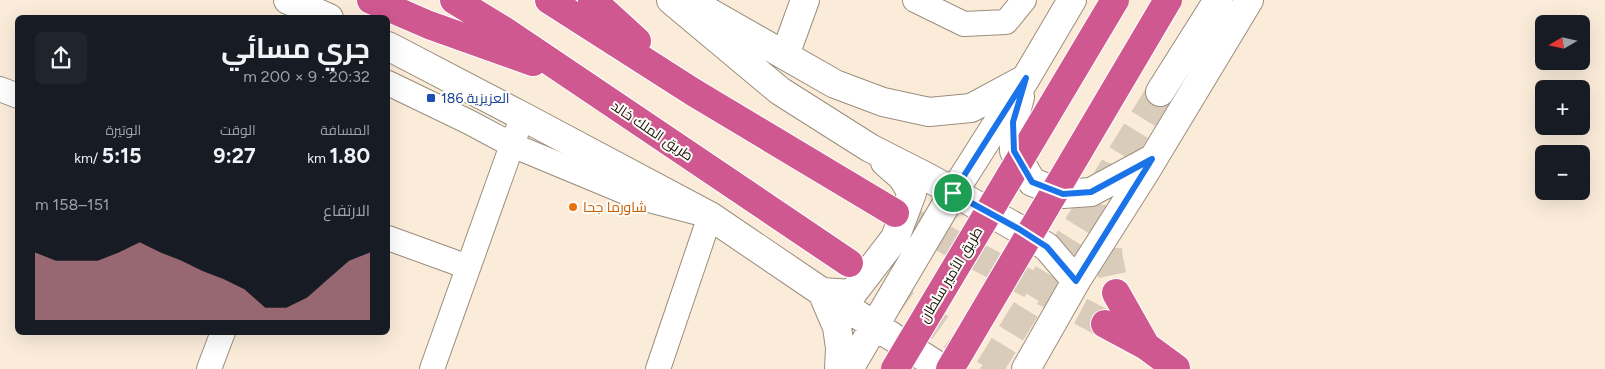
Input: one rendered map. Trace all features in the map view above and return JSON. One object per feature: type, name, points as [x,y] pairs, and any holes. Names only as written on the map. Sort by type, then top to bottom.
[{"type":"highway","points":[[372,0],[429,26],[566,73]]},
{"type":"highway","name":"طريق الملك خالد","points":[[454,0],[505,31],[849,263]]},
{"type":"highway","points":[[550,0],[693,92],[895,213]]},
{"type":"highway","points":[[592,0],[693,92]]},
{"type":"highway","name":"طريق الأمير سلطان","points":[[895,369],[1115,0]]},
{"type":"highway","points":[[950,369],[1168,0]]},
{"type":"highway","points":[[1116,293],[1146,346]]},
{"type":"highway","points":[[1105,324],[1146,346],[1176,368]]},
{"type":"street","points":[[288,0],[322,15]]},
{"type":"street","points":[[671,0],[780,91],[870,148],[1019,229],[1047,247],[1076,281]]},
{"type":"street","points":[[688,0],[835,84],[883,102],[929,112],[971,108],[1026,78]]},
{"type":"street","points":[[785,54],[805,0]]},
{"type":"street","points":[[915,0],[964,24],[1006,22],[1024,0]]},
{"type":"street","points":[[849,369],[953,193],[1026,78],[1072,0]]},
{"type":"street","points":[[1160,92],[1218,0]]},
{"type":"street","points":[[1026,369],[1076,281],[1249,0]]},
{"type":"street","points":[[390,47],[710,216],[874,327],[942,369]]},
{"type":"street","points":[[1026,78],[1013,122],[1014,151],[1032,182],[1063,194],[1091,192],[1152,159]]},
{"type":"street","points":[[390,84],[512,145],[637,197],[710,216]]},
{"type":"street","points":[[0,89],[15,95]]},
{"type":"street","points":[[432,369],[522,116]]},
{"type":"street","points":[[822,292],[852,294],[895,238],[912,193],[902,177],[870,148]]},
{"type":"street","points":[[658,369],[710,216]]},
{"type":"street","points":[[390,239],[468,267]]},
{"type":"street","points":[[822,292],[837,327],[840,348],[839,369]]},
{"type":"street","points":[[209,369],[222,335]]},
{"type":"tunnel","points":[[989,369],[1160,92]]},
{"type":"tunnel","points":[[1116,164],[1110,209],[1108,254],[1116,293]]},
{"type":"tunnel","points":[[895,213],[1105,324]]},
{"type":"tunnel","points":[[849,263],[998,369]]},
{"type":"place","name":"العزيزية 186","points":[[431,98]]},
{"type":"place","name":"شاورما جحا","points":[[573,207]]},
{"type":"route","points":[[1026,78],[1013,122],[1014,151],[1032,182],[1063,194],[1091,192],[1152,159],[1076,281],[1047,247],[1019,229],[953,193],[1026,78]]}]
